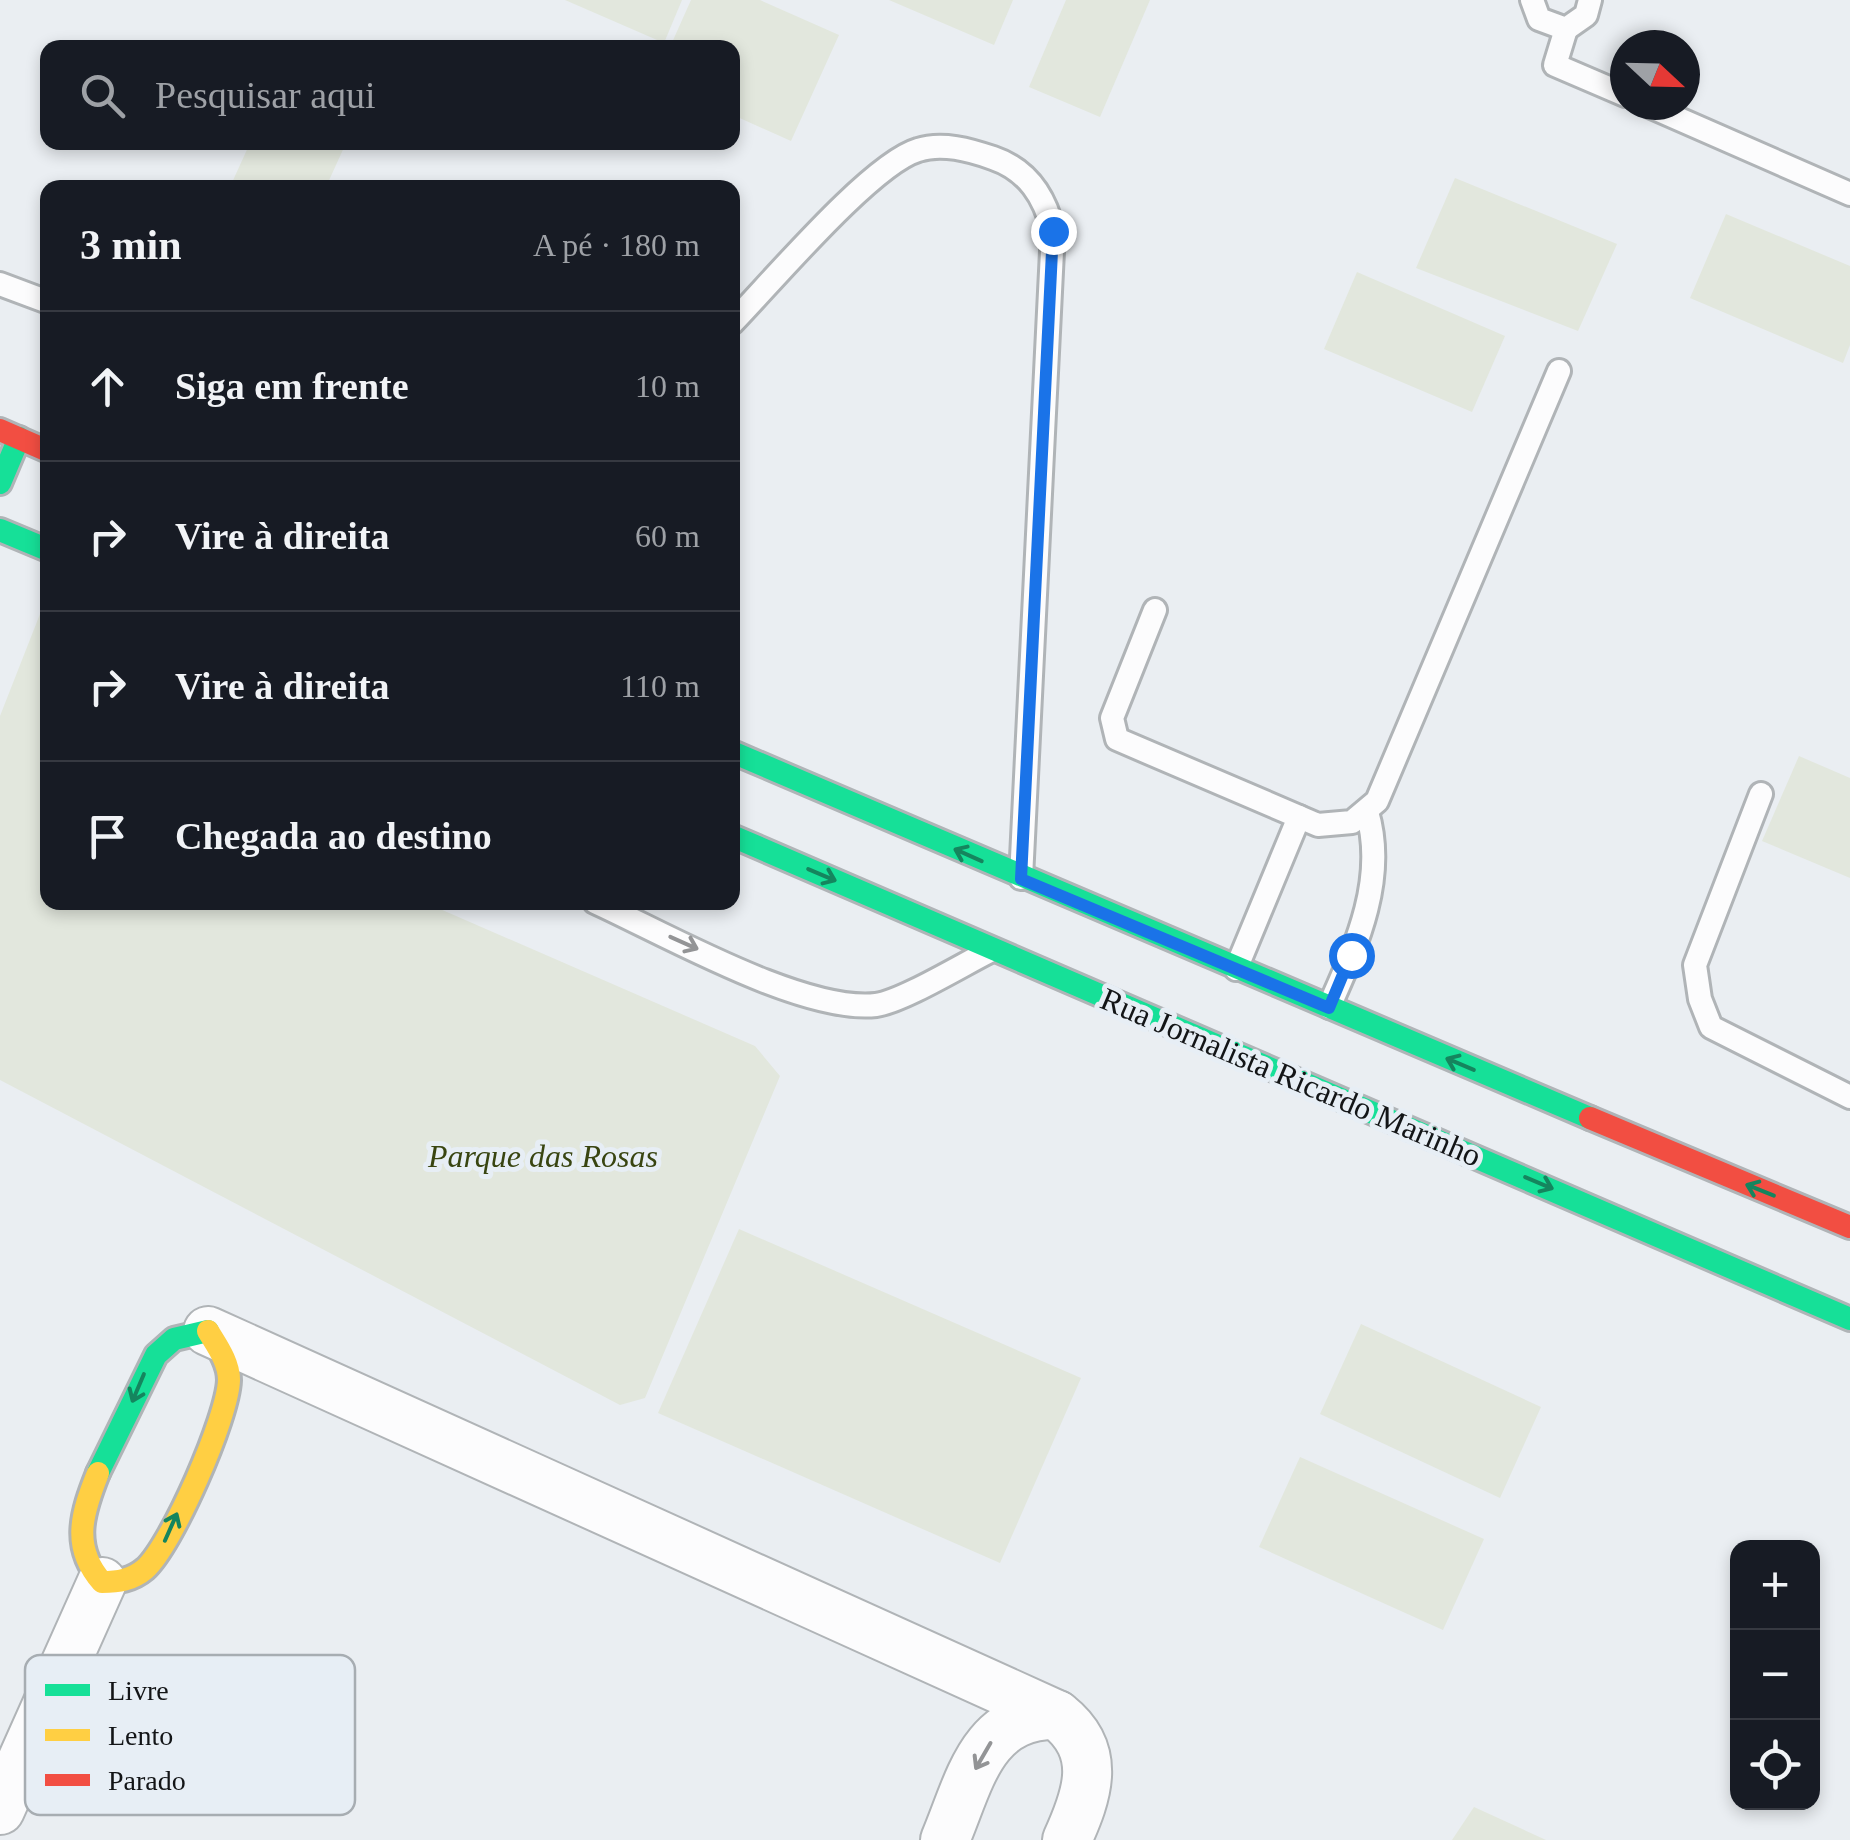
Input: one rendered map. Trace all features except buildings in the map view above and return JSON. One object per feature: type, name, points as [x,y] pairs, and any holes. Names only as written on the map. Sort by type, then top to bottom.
[{"type":"street","points":[[0,483],[10,434],[40,447]]},
{"type":"street","points":[[0,530],[40,547]]},
{"type":"street","points":[[740,756],[1018,888],[1236,968],[1850,1227]]},
{"type":"street","name":"Rua Jornalista Ricardo Marinho","points":[[740,839],[997,941],[1850,1319]]},
{"type":"street","points":[[1634,1160],[1658,1148]]},
{"type":"street","points":[[1616,1194],[1624,1219]]},
{"type":"street","points":[[208,1332],[224,1357],[230,1378],[224,1408],[160,1554],[143,1574],[122,1582],[102,1582],[88,1568],[81,1549],[82,1519],[146,1370],[163,1345],[186,1334],[208,1332],[1058,1715],[1078,1732],[1087,1759],[1085,1801],[1067,1840]]},
{"type":"street","points":[[69,1655],[102,1582]]},
{"type":"street","points":[[944,1840],[982,1754],[1001,1730],[1029,1715],[1058,1715]]},
{"type":"street","points":[[0,1810],[25,1754]]},
{"type":"lane","points":[[1532,0],[1539,19],[1547,26],[1566,28],[1586,15],[1590,0]]},
{"type":"lane","points":[[1566,28],[1555,65],[1610,89]]},
{"type":"lane","points":[[1681,120],[1850,194]]},
{"type":"lane","points":[[740,315],[882,168],[919,149],[964,148],[1011,164],[1045,198],[1053,231],[1018,888]]},
{"type":"lane","points":[[0,284],[40,299]]},
{"type":"lane","points":[[1155,610],[1112,718],[1112,733],[1122,743],[1298,818],[1338,826],[1367,812],[1384,784],[1559,371]]},
{"type":"lane","points":[[1761,794],[1695,965],[1700,999],[1711,1027],[1850,1097]]},
{"type":"lane","points":[[1329,1008],[1351,955],[1373,882],[1377,844],[1367,812]]},
{"type":"lane","points":[[1236,968],[1298,818]]},
{"type":"lane","points":[[612,910],[803,996],[841,1005],[880,1005],[997,941]]},
{"type":"green space","points":[[565,0],[682,0],[665,40],[657,40]]},
{"type":"green space","points":[[691,0],[760,0],[839,35],[791,141],[740,118],[740,40],[673,40]]},
{"type":"green space","points":[[889,0],[1013,0],[994,45]]},
{"type":"green space","points":[[1066,0],[1150,0],[1100,117],[1029,87]]},
{"type":"green space","points":[[246,150],[343,150],[329,180],[233,180]]},
{"type":"green space","points":[[1455,178],[1617,244],[1578,331],[1416,268]]},
{"type":"green space","points":[[1726,214],[1850,266],[1850,345],[1843,363],[1690,298]]},
{"type":"green space","points":[[1357,272],[1505,336],[1472,412],[1324,349]]},
{"type":"green space","name":"Parque das Rosas","points":[[40,614],[40,910],[442,910],[755,1046],[780,1076],[645,1398],[620,1405],[0,1080],[0,716]]},
{"type":"green space","points":[[1799,756],[1850,778],[1850,878],[1762,841]]},
{"type":"green space","points":[[739,1229],[1081,1378],[1000,1563],[658,1413]]},
{"type":"green space","points":[[1361,1324],[1541,1407],[1500,1498],[1320,1414]]},
{"type":"green space","points":[[1300,1457],[1484,1539],[1443,1630],[1259,1547]]},
{"type":"green space","points":[[1474,1807],[1546,1840],[1452,1840]]},
{"type":"traffic: fast","points":[[0,483],[19,438]]},
{"type":"traffic: fast","points":[[0,530],[40,547]]},
{"type":"traffic: fast","points":[[740,755],[1590,1118]]},
{"type":"traffic: fast","points":[[740,839],[1850,1319]]},
{"type":"traffic: fast","points":[[98,1473],[156,1355],[174,1339],[208,1331]]},
{"type":"traffic: slow","points":[[98,1473],[82,1529],[86,1556],[102,1582],[125,1580],[145,1569],[169,1535],[219,1422],[229,1380],[222,1354],[208,1331]]},
{"type":"traffic: jam","points":[[0,430],[40,448]]},
{"type":"traffic: jam","points":[[1590,1118],[1850,1227]]},
{"type":"route","points":[[1053,231],[1021,879],[1329,1008],[1351,955]]}]
